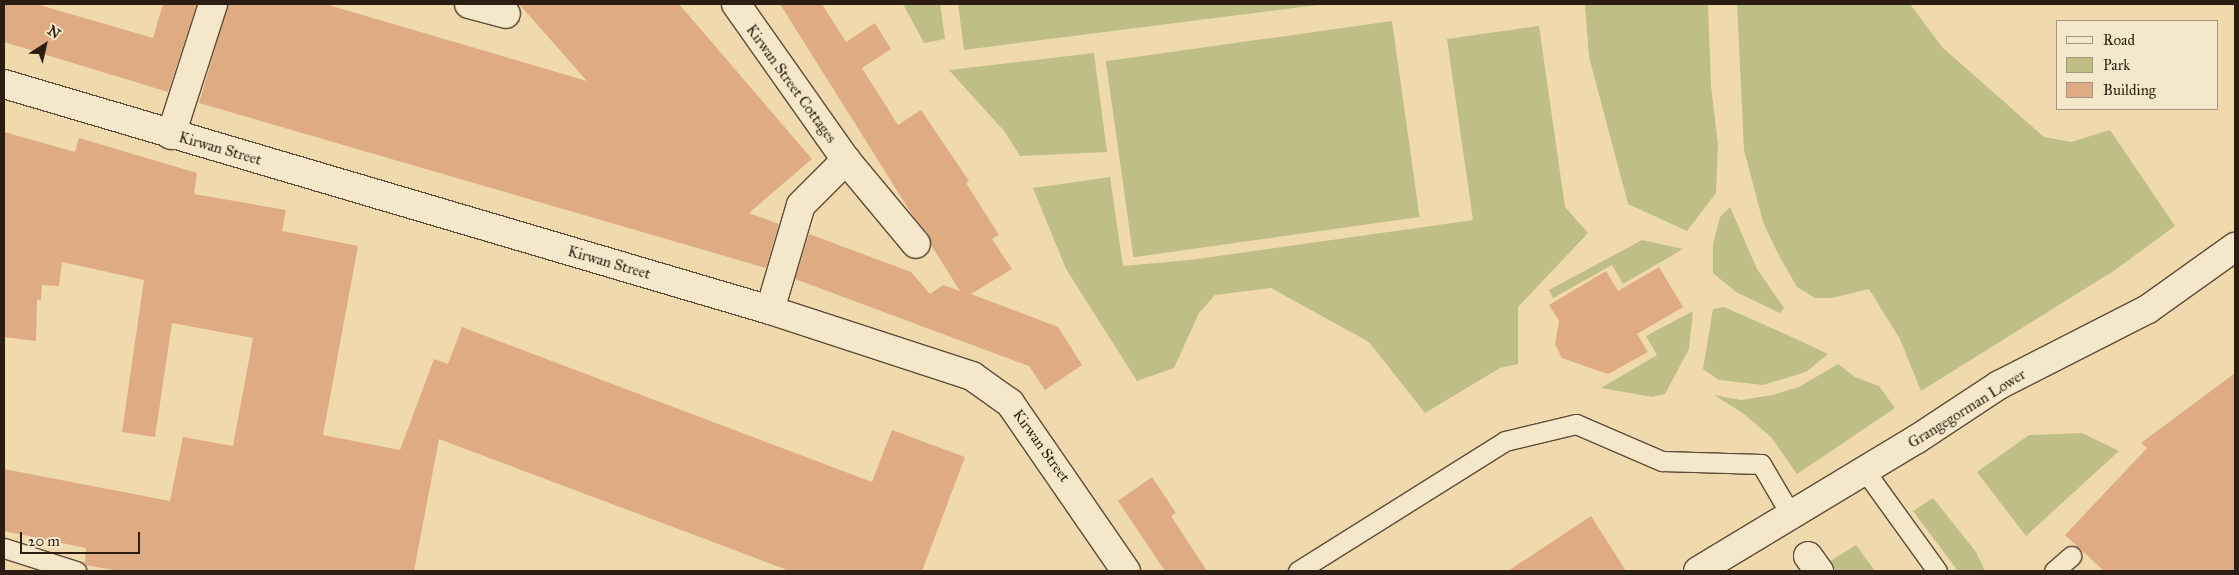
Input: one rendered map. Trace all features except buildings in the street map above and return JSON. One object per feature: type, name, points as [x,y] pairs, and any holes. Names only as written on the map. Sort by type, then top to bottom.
[{"type":"street","points":[[171,134],[213,4]]},
{"type":"street","points":[[469,4],[506,14]]},
{"type":"street","name":"Kirwan Street Cottages","points":[[732,5],[846,160],[916,244]]},
{"type":"street","name":"Kirwan Street","points":[[4,84],[770,310],[972,376],[1010,403],[1126,571]]},
{"type":"street","points":[[770,310],[801,205],[846,160]]},
{"type":"street","name":"Grangegorman Lower","points":[[1698,571],[1865,471],[1999,385],[2148,309],[2235,247]]},
{"type":"lane","points":[[1298,571],[1506,441],[1576,424],[1662,461],[1761,464],[1791,515]]},
{"type":"lane","points":[[1865,471],[1937,571]]},
{"type":"lane","points":[[4,548],[76,571]]},
{"type":"lane","points":[[2054,571],[2071,556]]},
{"type":"green space","points":[[903,4],[940,4],[945,39],[924,43]]},
{"type":"green space","points":[[958,4],[1325,4],[964,50]]},
{"type":"green space","points":[[1585,4],[1708,4],[1711,86],[1718,144],[1716,193],[1687,231],[1628,204],[1589,57]]},
{"type":"green space","points":[[1737,4],[1910,4],[1942,47],[2044,137],[2071,142],[2110,130],[2175,226],[2115,270],[1921,391],[1900,339],[1869,289],[1832,298],[1815,298],[1797,287],[1776,250],[1763,222],[1744,150]]},
{"type":"green space","points":[[1392,21],[1420,217],[1133,257],[1106,61]]},
{"type":"green space","points":[[1539,26],[1565,207],[1588,233],[1518,307],[1518,364],[1500,368],[1425,413],[1369,342],[1271,288],[1215,295],[1199,313],[1174,368],[1137,381],[1066,269],[1033,188],[1110,177],[1123,266],[1190,260],[1473,220],[1447,39]]},
{"type":"green space","points":[[1094,53],[1107,152],[1020,156],[1005,132],[949,70]]},
{"type":"green space","points":[[1730,207],[1757,269],[1784,308],[1780,313],[1736,292],[1713,273],[1713,244],[1720,217]]},
{"type":"green space","points":[[1642,240],[1683,249],[1623,284],[1612,265],[1553,298],[1549,290]]},
{"type":"green space","points":[[1724,307],[1828,354],[1806,372],[1763,385],[1719,380],[1703,369],[1713,309]]},
{"type":"green space","points":[[1693,311],[1689,349],[1665,394],[1653,397],[1601,388],[1657,355],[1646,336]]},
{"type":"green space","points":[[1838,364],[1855,377],[1879,386],[1895,408],[1797,474],[1771,437],[1744,414],[1714,395],[1741,400],[1772,395],[1799,387]]},
{"type":"green space","points":[[2082,433],[2119,451],[2026,536],[1977,472],[2029,435]]},
{"type":"green space","points":[[1933,498],[1976,552],[1985,571],[1958,571],[1913,511]]},
{"type":"green space","points":[[1856,545],[1875,571],[1836,571],[1829,562]]}]
